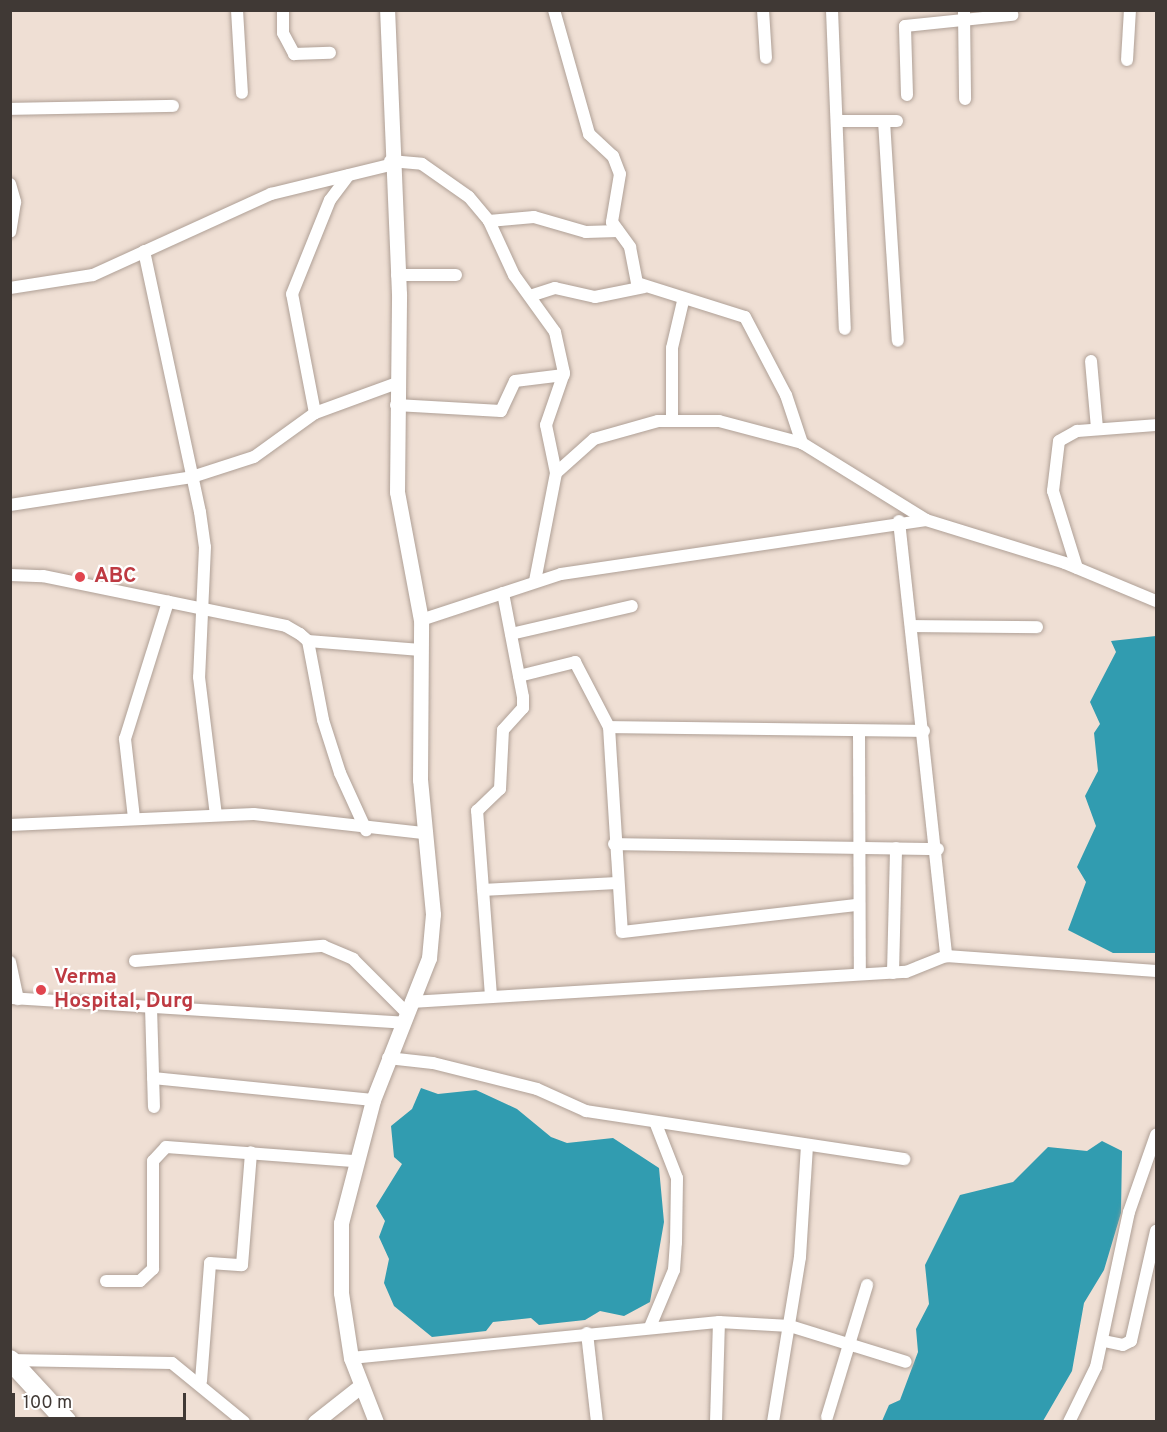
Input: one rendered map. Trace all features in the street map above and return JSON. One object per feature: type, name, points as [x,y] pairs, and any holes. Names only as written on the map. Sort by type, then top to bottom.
[{"type":"main road","points":[[10,1360],[67,1422]]},
{"type":"main road","points":[[10,1376],[51,1422]]},
{"type":"street","points":[[237,10],[242,93]]},
{"type":"street","points":[[283,10],[283,33],[294,54],[330,53]]},
{"type":"street","points":[[376,1422],[358,1388],[351,1358],[341,1293],[341,1223],[352,1161],[372,1100],[429,958],[433,914],[423,833],[421,620],[397,492],[397,275],[390,163],[387,10]]},
{"type":"street","points":[[554,10],[589,134],[613,156],[620,174],[612,222],[630,247],[637,283],[683,301],[746,317],[753,326],[802,443]]},
{"type":"street","points":[[763,10],[766,58]]},
{"type":"street","points":[[832,10],[845,329]]},
{"type":"street","points":[[1127,60],[1130,10]]},
{"type":"street","points":[[964,14],[965,99]]},
{"type":"street","points":[[907,95],[901,29],[964,14],[1012,15]]},
{"type":"street","points":[[10,109],[173,106]]},
{"type":"street","points":[[838,121],[891,121],[898,341]]},
{"type":"street","points":[[10,288],[93,275],[272,194],[390,163],[414,160],[435,171],[469,196],[489,221],[513,275],[555,332],[564,375],[547,420],[556,473],[535,581]]},
{"type":"street","points":[[315,414],[292,294],[330,200],[349,175]]},
{"type":"street","points":[[10,184],[15,202],[10,232]]},
{"type":"street","points":[[489,221],[534,217],[586,232],[618,231]]},
{"type":"street","points":[[144,252],[192,477],[204,547],[199,609],[200,677],[216,815]]},
{"type":"street","points":[[397,275],[456,275]]},
{"type":"street","points":[[530,296],[555,288],[595,297],[644,286]]},
{"type":"street","points":[[672,419],[671,355],[683,301]]},
{"type":"street","points":[[1091,361],[1097,428]]},
{"type":"street","points":[[396,405],[498,411],[515,381],[564,375]]},
{"type":"street","points":[[10,505],[192,477],[254,457],[315,414],[397,383]]},
{"type":"street","points":[[556,473],[594,439],[672,419],[719,421],[802,443],[926,520],[1077,568],[1156,601]]},
{"type":"street","points":[[1077,568],[1055,505],[1055,456],[1063,436],[1097,428],[1156,425]]},
{"type":"street","points":[[421,620],[535,581],[899,521],[926,520]]},
{"type":"street","points":[[899,521],[938,849],[946,956]]},
{"type":"street","points":[[10,575],[168,602],[286,626],[308,641],[421,650]]},
{"type":"street","points":[[491,996],[477,811],[500,789],[503,730],[523,708],[503,593]]},
{"type":"street","points":[[134,818],[125,739],[168,602]]},
{"type":"street","points":[[511,634],[632,606]]},
{"type":"street","points":[[912,626],[1037,627]]},
{"type":"street","points":[[308,641],[323,720],[366,830]]},
{"type":"street","points":[[519,676],[575,662],[609,726],[618,925],[627,933],[856,905]]},
{"type":"street","points":[[609,726],[924,731]]},
{"type":"street","points":[[859,731],[856,905],[860,974]]},
{"type":"street","points":[[10,825],[254,814],[366,830],[423,833]]},
{"type":"street","points":[[614,844],[938,849]]},
{"type":"street","points":[[893,973],[896,849]]},
{"type":"street","points":[[483,890],[616,883]]},
{"type":"street","points":[[135,961],[323,946],[353,959],[407,1013]]},
{"type":"street","points":[[10,962],[14,998],[151,1007],[407,1013],[491,996],[893,973],[946,956],[1156,971]]},
{"type":"street","points":[[151,1007],[154,1107]]},
{"type":"street","points":[[388,1058],[433,1063],[537,1089],[586,1111],[656,1124],[904,1159]]},
{"type":"street","points":[[153,1078],[372,1100]]},
{"type":"street","points":[[651,1327],[674,1270],[676,1243],[677,1178],[656,1124]]},
{"type":"street","points":[[1069,1422],[1104,1341],[1129,1212],[1156,1136]]},
{"type":"street","points":[[106,1281],[140,1281],[153,1269],[153,1161],[159,1151],[180,1145],[352,1161]]},
{"type":"street","points":[[773,1422],[790,1326],[807,1145]]},
{"type":"street","points":[[201,1382],[210,1263],[242,1265],[251,1152]]},
{"type":"street","points":[[1104,1341],[1123,1345],[1131,1341],[1156,1232]]},
{"type":"street","points":[[827,1417],[848,1341],[867,1286]]},
{"type":"street","points":[[351,1358],[587,1333],[719,1322],[790,1326],[848,1341],[906,1362]]},
{"type":"street","points":[[716,1422],[719,1322]]},
{"type":"street","points":[[587,1333],[597,1422]]},
{"type":"street","points":[[10,1360],[148,1358],[172,1362],[201,1382],[244,1422]]},
{"type":"street","points":[[315,1422],[358,1388]]},
{"type":"water","points":[[1156,636],[1156,953],[1113,953],[1068,930],[1086,882],[1077,867],[1096,826],[1085,796],[1098,771],[1094,733],[1100,724],[1090,702],[1116,652],[1111,641]]},
{"type":"water","points":[[421,1088],[438,1094],[476,1090],[517,1109],[551,1137],[567,1143],[613,1138],[659,1168],[664,1222],[650,1302],[624,1316],[600,1311],[585,1320],[539,1325],[531,1318],[493,1322],[486,1331],[432,1337],[394,1306],[384,1283],[389,1259],[379,1237],[385,1221],[376,1206],[402,1164],[394,1157],[391,1126],[412,1109]]},
{"type":"water","points":[[1102,1141],[1122,1151],[1121,1213],[1104,1270],[1084,1303],[1072,1371],[1043,1421],[882,1421],[889,1405],[900,1400],[918,1352],[916,1329],[929,1304],[925,1265],[960,1195],[1013,1182],[1048,1147],[1087,1151]]},
{"type":"place","name":"ABC","points":[[80,577]]},
{"type":"place","name":"Verma Hospital, Durg","points":[[41,990]]}]
